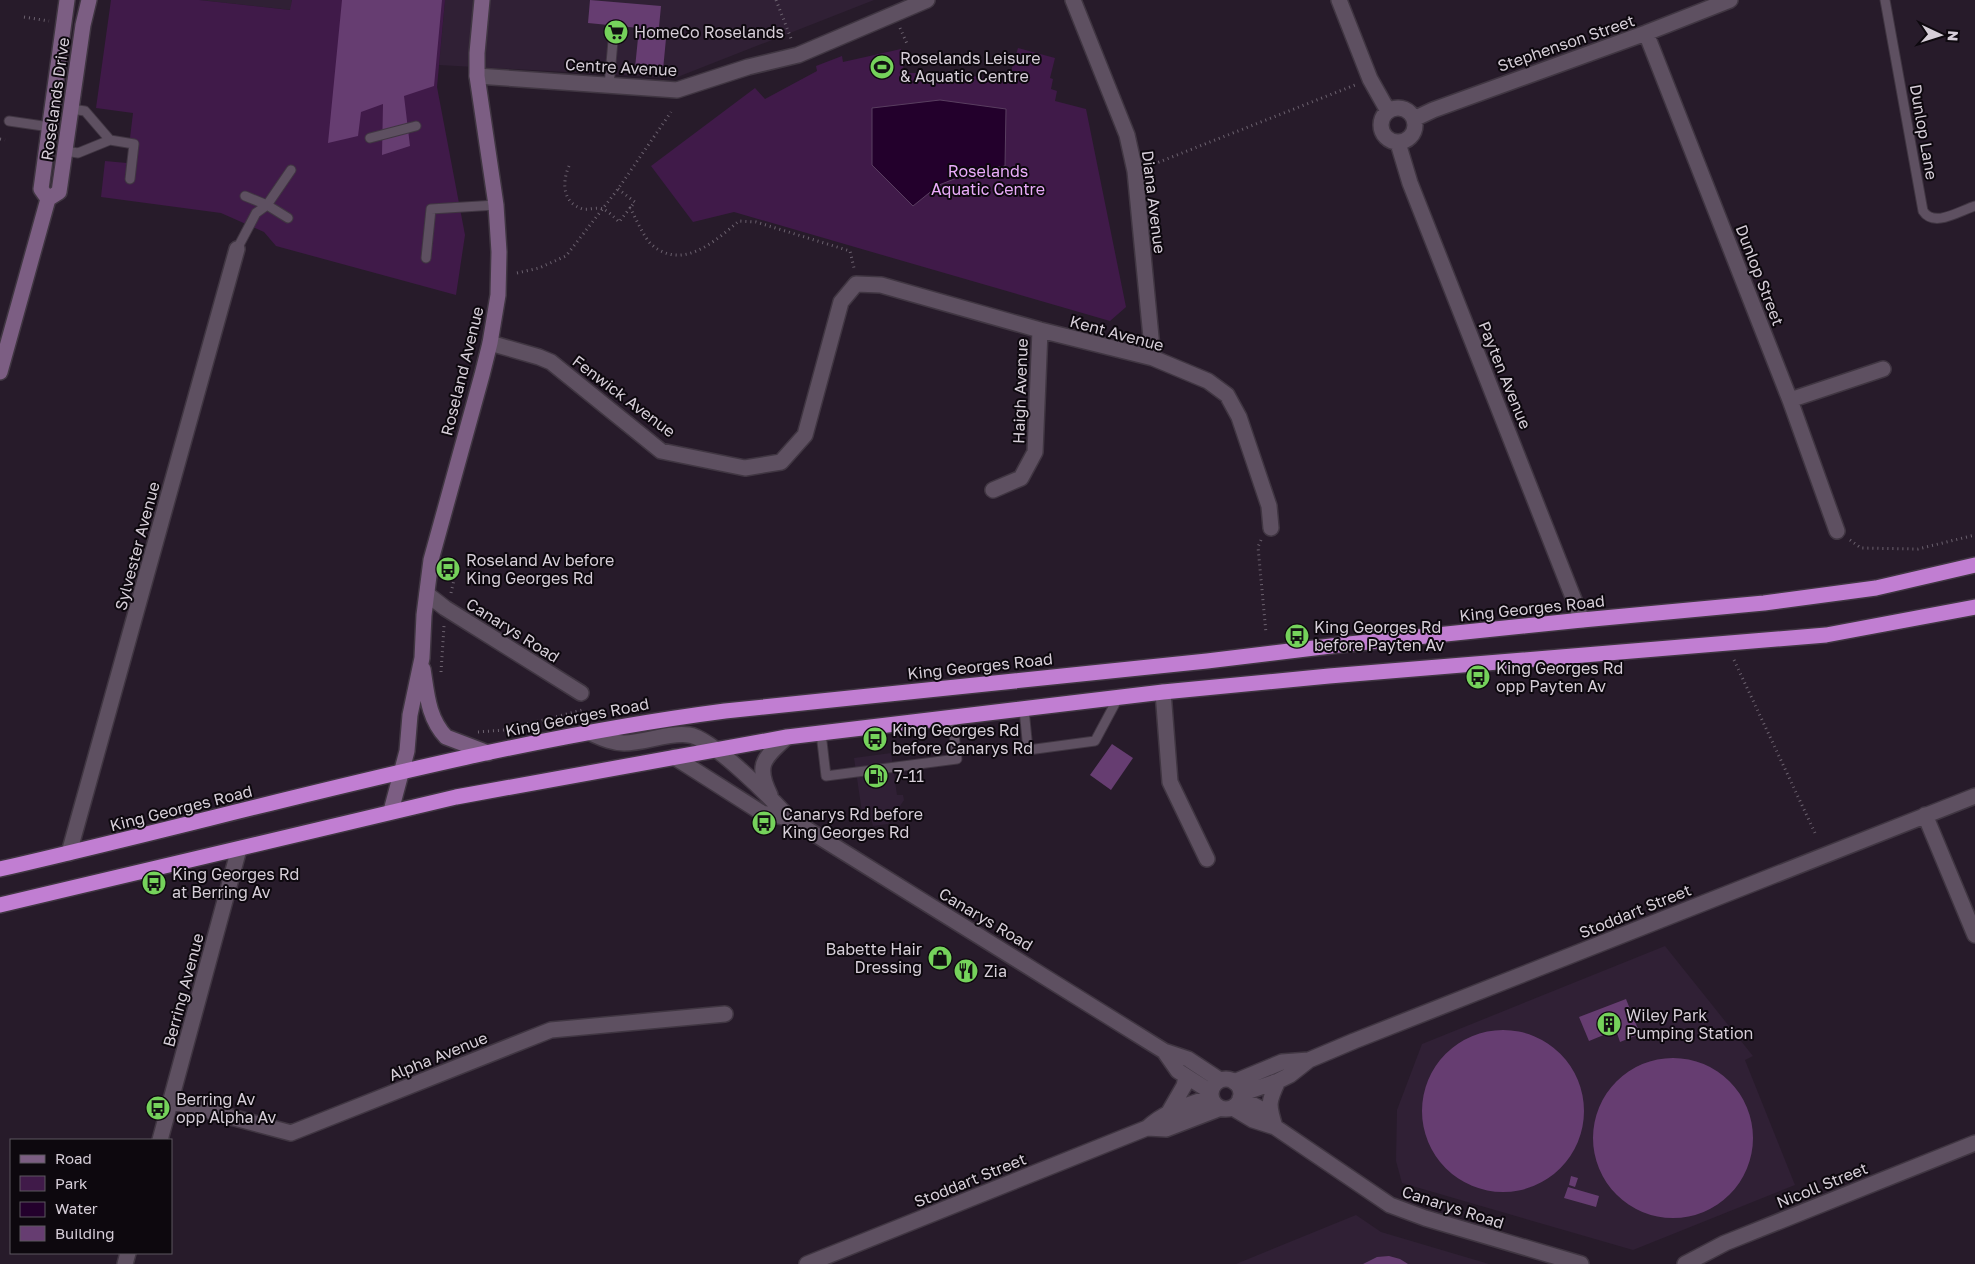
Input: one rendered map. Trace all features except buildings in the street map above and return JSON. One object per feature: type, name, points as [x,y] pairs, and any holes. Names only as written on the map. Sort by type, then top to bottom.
[{"type":"highway","points":[[1940,574],[1975,557]]},
{"type":"highway","name":"King Georges Road","points":[[0,869],[402,772],[653,720],[725,710],[1207,662],[1339,645],[1764,603],[1876,588],[1975,565]]},
{"type":"highway","points":[[0,904],[474,793],[786,738],[1163,692],[1329,676],[1826,635],[1975,607]]},
{"type":"street","name":"Roselands Drive","points":[[48,199],[41,189],[67,0]]},
{"type":"street","name":"Roselands Drive","points":[[0,372],[48,199],[58,192],[89,0]]},
{"type":"street","name":"Roseland Avenue","points":[[391,811],[402,772],[422,658],[431,560],[490,343],[498,295],[499,252],[496,205],[476,76],[482,0]]},
{"type":"street","name":"Centre Avenue","points":[[476,76],[677,90],[748,67],[798,55],[927,0]]},
{"type":"street","name":"Diana Avenue","points":[[1073,0],[1127,135],[1135,171],[1153,358]]},
{"type":"street","points":[[1339,0],[1370,79],[1388,111]]},
{"type":"street","name":"Stephenson Street","points":[[1414,119],[1485,90],[1646,33],[1730,0]]},
{"type":"street","name":"Dunlop Street","points":[[1646,33],[1790,400],[1837,531]]},
{"type":"street","points":[[1400,108],[1411,114],[1414,119],[1416,124],[1412,135],[1403,142],[1398,143],[1386,138],[1382,134],[1381,121],[1388,111],[1400,108]]},
{"type":"street","name":"Payten Avenue","points":[[1398,143],[1410,183],[1582,620]]},
{"type":"street","name":"Sylvester Avenue","points":[[69,853],[237,249]]},
{"type":"street","name":"Kent Avenue","points":[[856,284],[881,285],[1040,330],[1153,358],[1208,381],[1227,396],[1239,417],[1269,506],[1271,528]]},
{"type":"street","name":"Fenwick Avenue","points":[[490,343],[551,362],[661,451],[745,468],[781,462],[805,435],[841,302],[856,284]]},
{"type":"street","name":"Haigh Avenue","points":[[993,490],[1020,478],[1035,452],[1040,330]]},
{"type":"street","points":[[1790,400],[1883,369]]},
{"type":"street","name":"Canarys Road","points":[[427,594],[445,608],[581,693]]},
{"type":"street","name":"Roseland Avenue","points":[[422,658],[430,712],[438,726],[446,736],[488,753]]},
{"type":"street","points":[[1163,692],[1170,782],[1207,859]]},
{"type":"street","name":"Canarys Road","points":[[588,732],[610,741],[625,743],[679,734],[692,735],[716,750],[772,798],[789,818],[1164,1051],[1188,1059],[1226,1095]]},
{"type":"street","name":"Canarys Road","points":[[772,798],[763,781],[764,763],[766,756],[786,738]]},
{"type":"street","name":"Canarys Road","points":[[674,758],[762,813],[789,818]]},
{"type":"street","name":"Stoddart Street","points":[[807,1264],[1146,1128],[1160,1116],[1169,1112],[1278,1081],[1290,1075],[1309,1060],[1975,796]]},
{"type":"street","points":[[1925,815],[1975,935]]},
{"type":"street","name":"Berring Avenue","points":[[160,1139],[239,849]]},
{"type":"street","name":"Alpha Avenue","points":[[171,1102],[291,1133],[550,1030],[724,1014]]},
{"type":"street","name":"Canarys Road","points":[[1164,1051],[1178,1071],[1186,1077],[1264,1110],[1275,1127],[1390,1205],[1425,1218],[1581,1264]]},
{"type":"street","name":"Stoddart Street","points":[[1146,1128],[1166,1129],[1282,1062],[1309,1060]]},
{"type":"street","name":"Stoddart Street","points":[[1169,1112],[1184,1086],[1186,1077]]},
{"type":"street","points":[[1275,1127],[1270,1111],[1270,1101],[1278,1081]]},
{"type":"street","name":"Nicoll Street","points":[[1684,1264],[1725,1243],[1975,1143]]},
{"type":"lane","name":"Dunlop Lane","points":[[1886,0],[1923,210],[1928,218],[1937,220],[1975,206]]},
{"type":"lane","points":[[609,85],[614,30]]},
{"type":"lane","points":[[71,109],[85,111],[110,140]]},
{"type":"lane","points":[[9,121],[50,127]]},
{"type":"lane","points":[[370,138],[416,126]]},
{"type":"lane","points":[[65,151],[78,153],[110,140],[134,144],[130,179]]},
{"type":"lane","points":[[237,249],[256,213],[267,205],[291,170]]},
{"type":"lane","points":[[245,196],[267,205],[288,218]]},
{"type":"lane","points":[[426,258],[431,209],[496,205]]},
{"type":"lane","points":[[1024,709],[1028,750],[1095,741],[1118,698]]},
{"type":"lane","points":[[821,733],[826,776],[841,775],[957,759],[952,718]]},
{"type":"path","points":[[776,0],[790,37]]},
{"type":"path","points":[[24,17],[52,21]]},
{"type":"path","points":[[1135,171],[1370,79]]},
{"type":"path","points":[[517,273],[538,268],[566,256],[618,189],[671,112]]},
{"type":"path","points":[[0,139],[5,140]]},
{"type":"path","points":[[569,166],[564,180],[567,198],[583,209],[603,209],[619,222],[635,202],[618,189]]},
{"type":"path","points":[[630,208],[651,244],[668,254],[688,255],[714,241],[740,221],[756,222],[850,251],[856,284]]},
{"type":"path","points":[[1266,633],[1258,547],[1265,529],[1271,528]]},
{"type":"path","points":[[1837,531],[1861,548],[1918,549],[1975,535]]},
{"type":"path","points":[[441,679],[445,608],[454,585],[458,562]]},
{"type":"path","points":[[1734,660],[1815,833]]},
{"type":"path","points":[[475,732],[504,730],[583,710]]},
{"type":"shaded area","points":[[199,0],[292,0],[291,10]]},
{"type":"shaded area","name":"HomeCo Roselands","points":[[445,0],[874,0],[675,78],[439,65]]},
{"type":"shaded area","name":"7-11","points":[[891,753],[897,795],[903,795],[904,800],[888,824],[873,826],[871,818],[863,819],[854,758]]},
{"type":"shaded area","points":[[1665,946],[1753,1056],[1745,1060],[1795,1185],[1633,1250],[1402,1183],[1396,1161],[1397,1110],[1422,1044]]},
{"type":"shaded area","points":[[1356,1215],[1381,1232],[1489,1264],[1236,1264]]},
{"type":"green space","points":[[111,0],[199,0],[290,10],[292,0],[445,0],[437,87],[465,235],[456,295],[276,246],[264,232],[221,213],[101,197],[105,161],[127,163],[133,113],[96,108]]},
{"type":"green space","name":"Roselands Aquatic Centre","points":[[1018,48],[1055,58],[1050,78],[1053,79],[1051,89],[1057,91],[1055,101],[1086,109],[1126,307],[1110,321],[734,212],[693,222],[651,166],[755,88],[765,99],[817,71],[816,66],[842,56],[843,62],[901,49],[904,73],[953,73],[1008,81]]},
{"type":"water","points":[[940,100],[1006,109],[1005,166],[972,172],[939,185],[913,206],[872,165],[872,108]]},
{"type":"place","name":"HomeCo Roselands","points":[[616,32]]},
{"type":"place","name":"Roselands Leisure & Aquatic Centre","points":[[882,67]]},
{"type":"place","name":"Roseland Av before King Georges Rd","points":[[448,569]]},
{"type":"place","name":"King Georges Rd before Payten Av","points":[[1297,636]]},
{"type":"place","name":"King Georges Rd opp Payten Av","points":[[1478,677]]},
{"type":"place","name":"King Georges Rd before Canarys Rd","points":[[875,739]]},
{"type":"place","name":"7-11","points":[[876,776]]},
{"type":"place","name":"Canarys Rd before King Georges Rd","points":[[764,823]]},
{"type":"place","name":"King Georges Rd at Berring Av","points":[[154,883]]},
{"type":"place","name":"Babette Hair Dressing","points":[[940,958]]},
{"type":"place","name":"Zia","points":[[966,971]]},
{"type":"place","name":"Wiley Park Pumping Station","points":[[1609,1024]]},
{"type":"place","name":"Berring Av opp Alpha Av","points":[[158,1108]]}]
